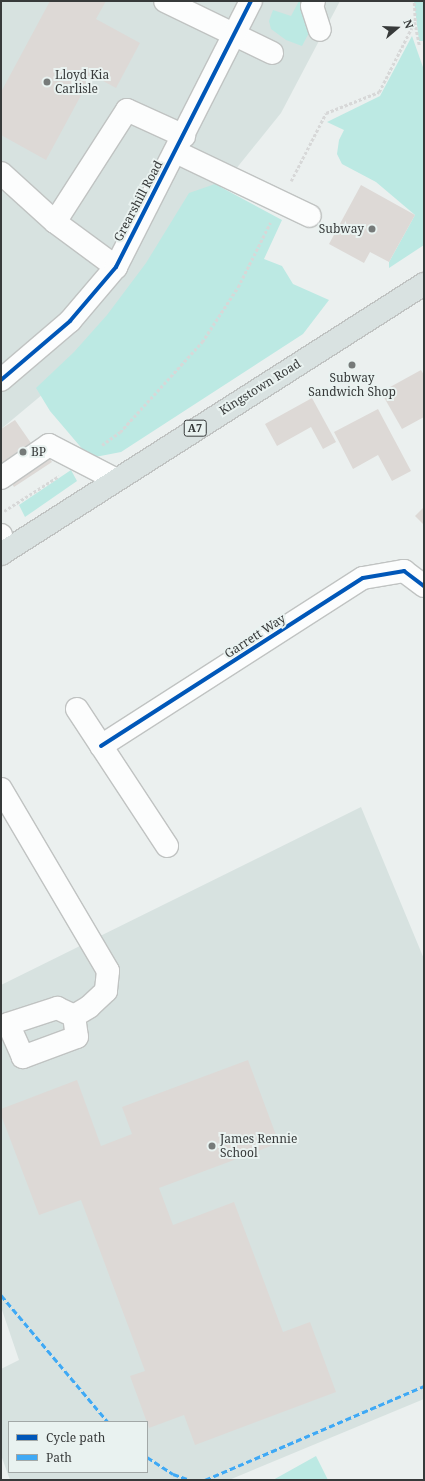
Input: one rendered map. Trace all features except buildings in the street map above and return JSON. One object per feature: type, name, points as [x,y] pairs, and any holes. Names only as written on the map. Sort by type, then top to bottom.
[{"type":"main road","name":"Kingstown Road","points":[[2,547],[115,479],[422,280]]},
{"type":"street","points":[[165,1],[234,36],[272,53]]},
{"type":"street","name":"Grearshill Road","points":[[1,379],[70,321],[116,266],[180,144],[251,1]]},
{"type":"street","points":[[314,1],[312,6],[320,30]]},
{"type":"street","points":[[55,222],[126,110],[180,144],[280,202],[310,216]]},
{"type":"street","points":[[1,173],[55,222],[116,266]]},
{"type":"street","points":[[1,478],[49,445],[115,479]]},
{"type":"street","name":"Garrett Way","points":[[101,746],[363,578],[404,571],[424,586]]},
{"type":"street","points":[[77,709],[167,846]]},
{"type":"street","points":[[1,789],[108,971],[106,990],[89,1007],[74,1016]]},
{"type":"path","points":[[414,1],[414,21],[422,48]]},
{"type":"path","points":[[1,513],[81,461],[120,432],[202,342],[238,287],[326,113],[379,92],[414,21]]},
{"type":"shaded area","points":[[1,1],[340,1],[281,113],[79,364],[1,429]]},
{"type":"shaded area","points":[[299,1],[307,1],[311,29],[302,46],[286,40],[271,29],[269,21],[273,10],[291,16]]},
{"type":"shaded area","points":[[414,1],[423,1],[424,41],[419,41]]},
{"type":"shaded area","points":[[412,36],[424,70],[424,245],[389,268],[389,262],[415,215],[376,182],[342,164],[337,154],[339,140],[344,130],[327,122],[380,96]]},
{"type":"shaded area","points":[[215,184],[282,220],[264,259],[282,266],[293,284],[329,300],[303,334],[121,452],[90,458],[50,411],[36,388],[74,352],[107,315],[146,263],[189,193]]},
{"type":"shaded area","points":[[71,470],[77,481],[25,517],[19,505]]},
{"type":"shaded area","name":"James Rennie School","points":[[361,807],[424,959],[424,1399],[229,1480],[10,1480],[1,1455],[1,1369],[19,1360],[1,1307],[1,985]]},
{"type":"shaded area","points":[[316,1456],[328,1480],[273,1480]]},
{"type":"marked path","points":[[1,1295],[107,1421]]},
{"type":"marked path","points":[[205,1480],[424,1386]]},
{"type":"marked path","points":[[148,1458],[173,1474],[190,1480]]},
{"type":"cycle path","points":[[1,380],[70,321],[116,267],[251,1]]},
{"type":"cycle path","points":[[101,746],[363,578],[404,571],[424,586]]},
{"type":"place","name":"Lloyd Kia Carlisle","points":[[47,82]]},
{"type":"place","name":"Subway","points":[[372,229]]},
{"type":"place","name":"Subway Sandwich Shop","points":[[352,365]]},
{"type":"place","name":"BP","points":[[23,452]]},
{"type":"place","name":"James Rennie School","points":[[212,1146]]}]
